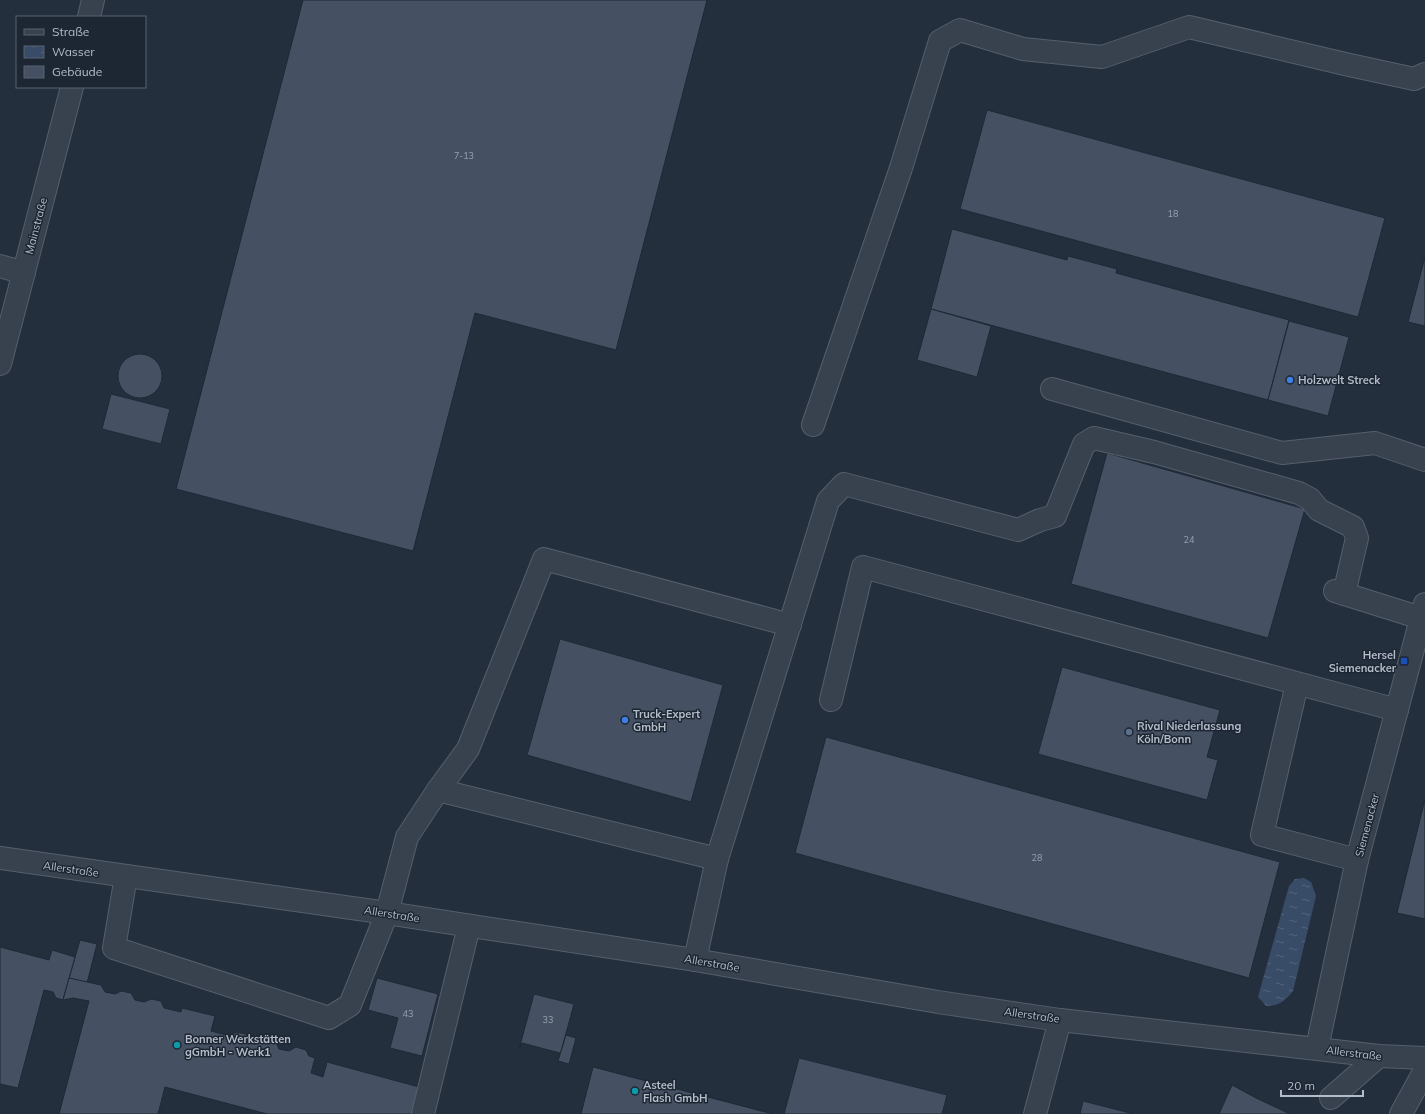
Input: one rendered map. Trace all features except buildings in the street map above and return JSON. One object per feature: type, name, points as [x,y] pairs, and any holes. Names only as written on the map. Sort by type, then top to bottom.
[{"type":"street","points":[[89,16],[93,0]]},
{"type":"street","points":[[813,425],[899,175],[940,41],[960,30],[1023,49],[1102,57],[1189,27],[1345,64],[1414,78],[1425,74]]},
{"type":"street","name":"Mainstraße","points":[[0,364],[72,88]]},
{"type":"street","points":[[0,266],[24,272]]},
{"type":"street","points":[[1052,389],[1282,453],[1375,443],[1425,460]]},
{"type":"street","points":[[695,960],[716,859],[828,501],[844,484],[1018,530],[1040,520],[1055,516],[1084,444],[1094,438],[1154,452],[1299,493],[1310,499],[1319,510],[1353,527],[1357,538],[1339,592],[1423,611]]},
{"type":"street","points":[[126,876],[114,948],[329,1018],[350,1005],[386,913],[407,837],[438,790],[468,749],[544,560],[790,625]]},
{"type":"street","points":[[831,700],[863,567],[1397,710]]},
{"type":"street","name":"Siemenacker","points":[[1316,1048],[1357,860],[1423,611]]},
{"type":"street","points":[[1297,684],[1262,835],[1357,860]]},
{"type":"street","points":[[438,790],[716,859]]},
{"type":"street","name":"Allerstraße","points":[[0,858],[386,913],[695,960],[938,1002],[1060,1020],[1379,1056],[1425,1058]]},
{"type":"street","points":[[423,1114],[470,926]]},
{"type":"street","points":[[1035,1114],[1060,1020]]},
{"type":"street","points":[[1332,1098],[1379,1056]]},
{"type":"street","points":[[1402,1114],[1425,1070]]},
{"type":"water","points":[[1304,878],[1311,882],[1316,896],[1293,991],[1281,1002],[1275,1005],[1266,1006],[1258,997],[1289,886],[1295,879]]},
{"type":"place","name":"Holzwelt Streck","points":[[1290,380]]},
{"type":"place","name":"Hersel Siemenacker","points":[[1404,661]]},
{"type":"place","name":"Truck-Expert GmbH","points":[[625,720]]},
{"type":"place","name":"Rival Niederlassung Köln/Bonn","points":[[1129,732]]},
{"type":"place","name":"Bonner Werkstätten gGmbH - Werk1","points":[[177,1045]]},
{"type":"place","name":"Asteel Flash GmbH","points":[[635,1091]]}]
